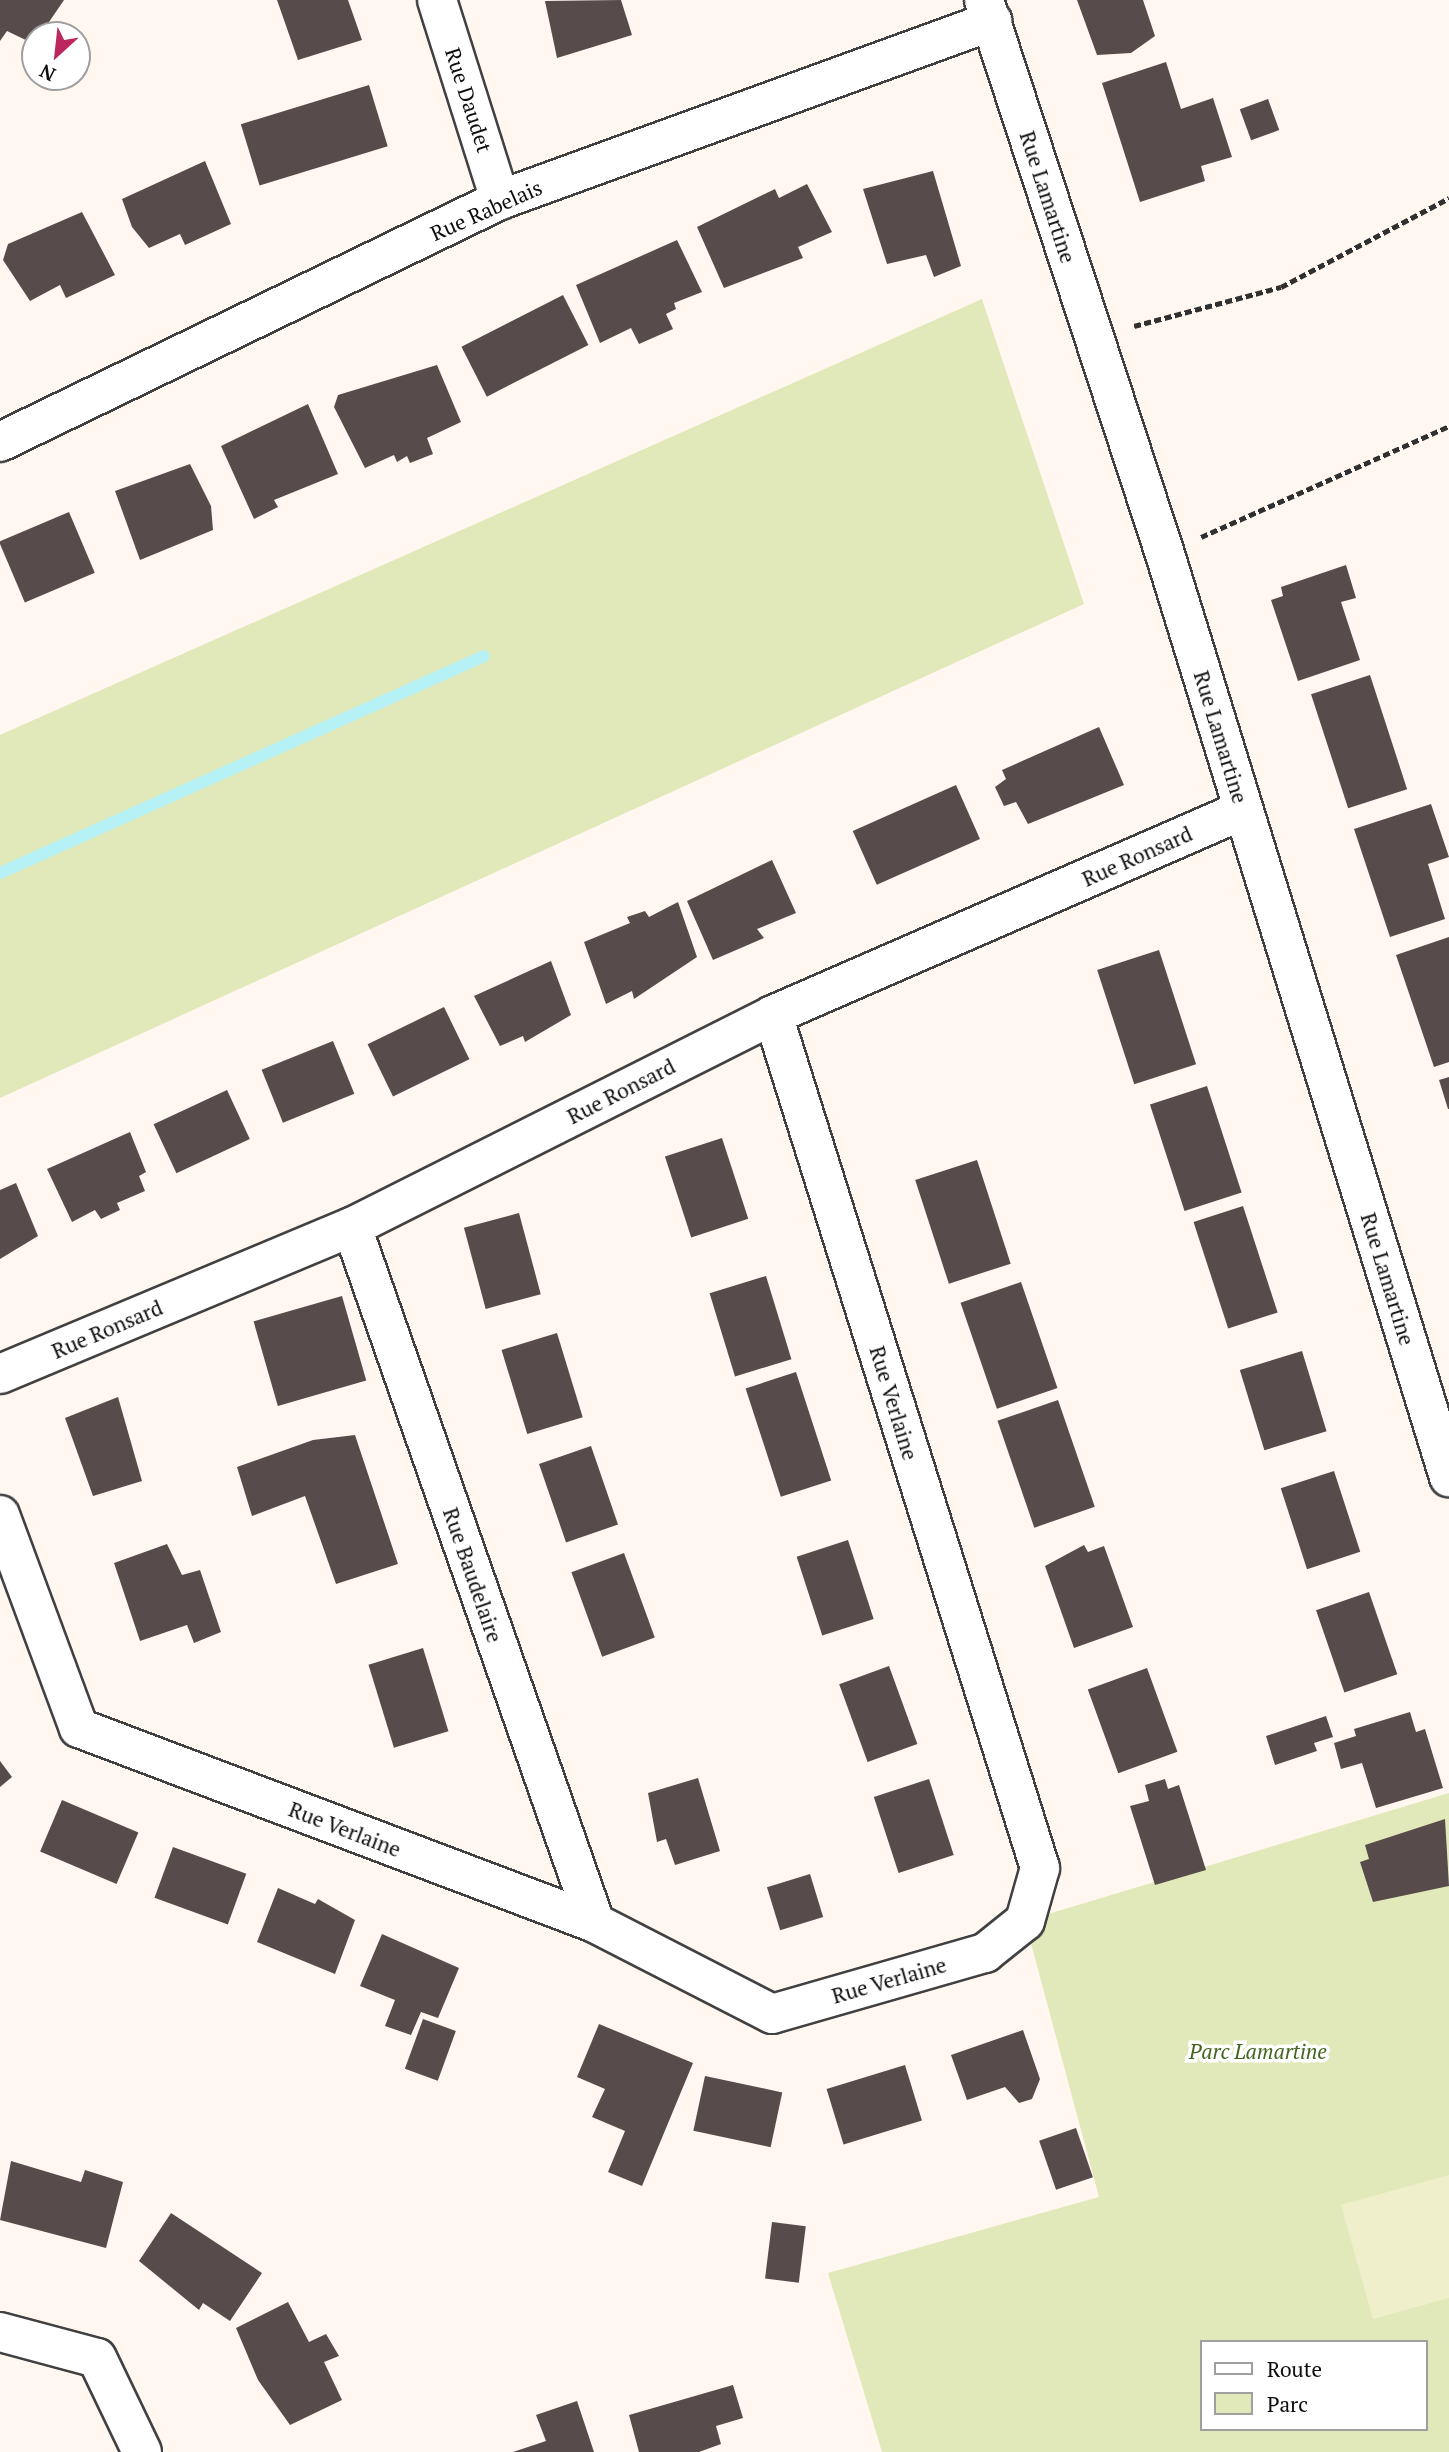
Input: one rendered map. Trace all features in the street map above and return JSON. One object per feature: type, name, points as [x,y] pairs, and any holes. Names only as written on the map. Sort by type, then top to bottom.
[{"type":"street","name":"Rue Daudet","points":[[437,0],[500,200]]},
{"type":"street","name":"Rue Rabelais","points":[[0,442],[500,200],[988,11]]},
{"type":"street","name":"Rue Lamartine","points":[[988,11],[1092,337],[1165,554],[1449,1477]]},
{"type":"street","name":"Rue Ronsard","points":[[0,1374],[352,1227],[773,1015],[1243,810]]},
{"type":"street","name":"Rue Verlaine","points":[[0,1515],[79,1728],[595,1923],[772,2014],[985,1953],[1026,1921],[1040,1868],[773,1015]]},
{"type":"street","name":"Rue Baudelaire","points":[[352,1227],[595,1923]]},
{"type":"street","points":[[0,2332],[97,2358],[142,2452]]},
{"type":"path","points":[[1092,337],[1281,287],[1449,198]]},
{"type":"path","points":[[1165,554],[1449,426]]},
{"type":"green space","points":[[982,299],[1084,604],[0,1098],[0,735]]},
{"type":"green space","name":"Parc Lamartine","points":[[1449,1793],[1449,2452],[882,2452],[828,2273],[1099,2197],[1025,1921]]},
{"type":"green space","points":[[1449,2175],[1449,2298],[1373,2319],[1341,2205]]},
{"type":"building","points":[[0,0],[64,0],[50,21],[21,21],[21,38],[7,31],[0,41]]},
{"type":"building","points":[[277,0],[348,0],[362,40],[298,60]]},
{"type":"building","points":[[621,0],[632,35],[557,58],[545,1]]},
{"type":"building","points":[[1077,0],[1143,0],[1155,36],[1131,53],[1097,55]]},
{"type":"building","points":[[1166,62],[1181,109],[1213,98],[1232,157],[1201,166],[1205,181],[1140,202],[1102,83]]},
{"type":"building","points":[[369,85],[388,146],[260,185],[241,124]]},
{"type":"building","points":[[1268,99],[1279,130],[1251,140],[1240,109]]},
{"type":"building","points":[[205,161],[231,224],[185,245],[180,234],[149,248],[132,227],[122,199]]},
{"type":"building","points":[[933,171],[961,266],[934,277],[926,255],[887,264],[863,189]]},
{"type":"building","points":[[807,184],[832,232],[798,247],[803,258],[724,288],[697,227],[775,189],[779,198]]},
{"type":"building","points":[[82,212],[115,275],[66,298],[60,285],[30,301],[3,260],[8,244]]},
{"type":"building","points":[[677,240],[702,292],[674,303],[676,309],[666,314],[673,329],[639,344],[631,328],[600,343],[576,285]]},
{"type":"building","points":[[563,295],[588,345],[487,397],[461,347]]},
{"type":"building","points":[[437,365],[461,422],[427,438],[433,454],[410,463],[407,456],[397,462],[394,455],[365,468],[334,407],[338,395]]},
{"type":"building","points":[[308,404],[338,474],[274,500],[278,507],[254,519],[221,446]]},
{"type":"building","points":[[190,464],[211,506],[213,530],[140,560],[115,491]]},
{"type":"building","points":[[69,512],[95,573],[25,602],[0,541]]},
{"type":"building","points":[[1346,565],[1356,598],[1341,602],[1360,660],[1298,681],[1271,600],[1283,596],[1281,587]]},
{"type":"building","points":[[1370,675],[1407,789],[1348,808],[1311,694]]},
{"type":"building","points":[[1099,727],[1124,785],[1028,824],[1016,802],[1004,806],[995,787],[1006,779],[1002,770]]},
{"type":"building","points":[[956,785],[980,839],[877,885],[853,831]]},
{"type":"building","points":[[1431,804],[1449,857],[1428,864],[1445,919],[1390,937],[1354,829]]},
{"type":"building","points":[[772,860],[796,913],[757,929],[764,938],[713,960],[687,901]]},
{"type":"building","points":[[678,902],[697,957],[634,999],[632,991],[606,1004],[584,942],[630,923],[627,917],[645,911],[649,917]]},
{"type":"building","points":[[1449,937],[1449,1062],[1434,1067],[1396,955]]},
{"type":"building","points":[[1159,950],[1196,1064],[1134,1084],[1097,970]]},
{"type":"building","points":[[551,961],[571,1015],[525,1042],[523,1036],[500,1046],[474,996]]},
{"type":"building","points":[[444,1007],[469,1059],[393,1096],[368,1044]]},
{"type":"building","points":[[333,1041],[354,1094],[283,1123],[262,1070]]},
{"type":"building","points":[[1449,1077],[1449,1109],[1448,1109],[1439,1080]]},
{"type":"building","points":[[1207,1086],[1242,1193],[1185,1211],[1150,1105]]},
{"type":"building","points":[[227,1090],[250,1139],[176,1173],[154,1124]]},
{"type":"building","points":[[130,1132],[146,1172],[139,1176],[145,1191],[117,1203],[120,1210],[101,1219],[95,1210],[72,1222],[47,1169]]},
{"type":"building","points":[[722,1138],[748,1219],[691,1237],[665,1157]]},
{"type":"building","points":[[977,1160],[1011,1264],[949,1284],[915,1180]]},
{"type":"building","points":[[16,1183],[38,1236],[0,1259],[0,1190]]},
{"type":"building","points":[[1243,1206],[1278,1313],[1228,1329],[1194,1222]]},
{"type":"building","points":[[519,1213],[541,1294],[486,1309],[464,1228]]},
{"type":"building","points":[[766,1276],[791,1359],[735,1376],[710,1293]]},
{"type":"building","points":[[1021,1282],[1057,1388],[997,1409],[960,1303]]},
{"type":"building","points":[[342,1296],[366,1381],[278,1406],[254,1321]]},
{"type":"building","points":[[557,1333],[583,1417],[527,1434],[502,1350]]},
{"type":"building","points":[[1302,1351],[1327,1431],[1264,1450],[1240,1370]]},
{"type":"building","points":[[796,1372],[831,1480],[781,1497],[746,1388]]},
{"type":"building","points":[[118,1397],[142,1481],[93,1496],[65,1418]]},
{"type":"building","points":[[1058,1400],[1095,1507],[1034,1528],[997,1421]]},
{"type":"building","points":[[355,1435],[398,1564],[336,1584],[305,1496],[252,1516],[237,1467],[313,1440]]},
{"type":"building","points":[[591,1446],[618,1524],[566,1542],[539,1464]]},
{"type":"building","points":[[1334,1471],[1360,1552],[1307,1569],[1281,1488]]},
{"type":"building","points":[[848,1540],[874,1619],[822,1636],[797,1557]]},
{"type":"building","points":[[167,1544],[182,1575],[200,1570],[221,1632],[194,1643],[187,1625],[140,1641],[114,1563]]},
{"type":"building","points":[[1084,1545],[1088,1552],[1104,1546],[1133,1627],[1074,1648],[1045,1566]]},
{"type":"building","points":[[624,1553],[655,1638],[602,1657],[571,1572]]},
{"type":"building","points":[[1369,1592],[1397,1674],[1344,1692],[1316,1610]]},
{"type":"building","points":[[423,1648],[448,1731],[394,1748],[368,1665]]},
{"type":"building","points":[[889,1666],[917,1744],[868,1762],[839,1684]]},
{"type":"building","points":[[1147,1668],[1177,1752],[1118,1773],[1088,1690]]},
{"type":"building","points":[[1410,1712],[1416,1732],[1425,1729],[1443,1788],[1376,1808],[1362,1763],[1341,1769],[1334,1743],[1356,1736],[1354,1729]]},
{"type":"building","points":[[1326,1716],[1333,1737],[1314,1743],[1317,1751],[1275,1765],[1266,1736]]},
{"type":"building","points":[[0,1761],[12,1777],[0,1787]]},
{"type":"building","points":[[698,1778],[720,1851],[675,1865],[666,1839],[657,1842],[648,1793]]},
{"type":"building","points":[[929,1779],[954,1855],[899,1873],[874,1797]]},
{"type":"building","points":[[1165,1779],[1168,1789],[1179,1785],[1206,1870],[1155,1885],[1130,1806],[1149,1801],[1145,1785]]},
{"type":"building","points":[[62,1800],[138,1832],[117,1884],[40,1852]]},
{"type":"building","points":[[1445,1819],[1449,1886],[1373,1902],[1360,1862],[1369,1859],[1365,1845]]},
{"type":"building","points":[[173,1847],[246,1874],[228,1924],[155,1898]]},
{"type":"building","points":[[810,1874],[823,1917],[780,1930],[767,1887]]},
{"type":"building","points":[[278,1888],[315,1904],[318,1899],[355,1920],[335,1974],[257,1942]]},
{"type":"building","points":[[382,1934],[459,1968],[438,2018],[421,2012],[411,2035],[385,2026],[395,2000],[360,1986]]},
{"type":"building","points":[[423,2019],[456,2031],[438,2081],[405,2069]]},
{"type":"building","points":[[599,2024],[693,2063],[642,2186],[608,2172],[625,2131],[592,2117],[605,2089],[577,2077]]},
{"type":"building","points":[[1023,2030],[1040,2079],[1032,2099],[1019,2103],[1005,2087],[967,2100],[951,2055]]},
{"type":"building","points":[[905,2065],[922,2120],[844,2144],[827,2089]]},
{"type":"building","points":[[705,2076],[782,2092],[771,2147],[693,2131]]},
{"type":"building","points":[[1076,2128],[1093,2177],[1056,2190],[1039,2141]]},
{"type":"building","points":[[11,2161],[81,2182],[85,2170],[123,2182],[106,2248],[0,2220]]},
{"type":"building","points":[[171,2213],[262,2273],[230,2321],[203,2303],[199,2310],[139,2261]]},
{"type":"building","points":[[772,2222],[806,2226],[799,2283],[765,2279]]},
{"type":"building","points":[[288,2302],[309,2342],[326,2334],[339,2356],[324,2362],[342,2400],[290,2425],[258,2380],[236,2328]]},
{"type":"building","points":[[733,2385],[743,2418],[716,2426],[721,2444],[699,2452],[639,2452],[629,2415]]},
{"type":"building","points":[[577,2401],[594,2452],[513,2452],[546,2441],[536,2415]]},
{"type":"waterway","points":[[0,873],[484,656]]}]
